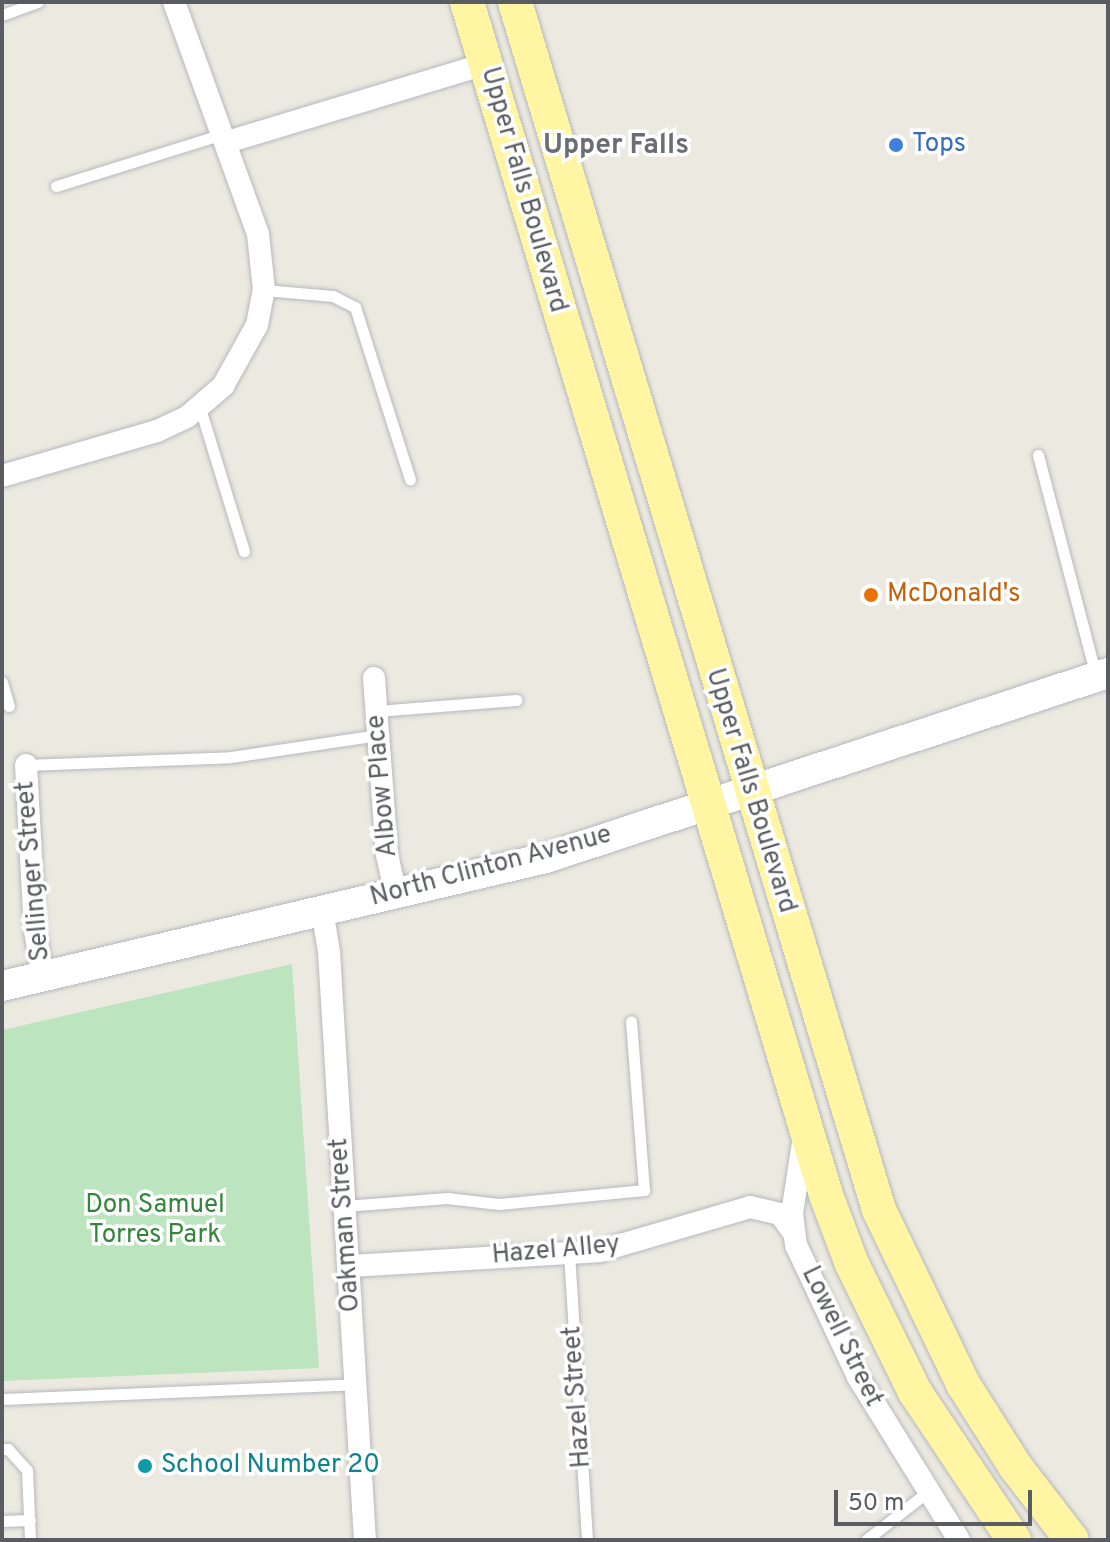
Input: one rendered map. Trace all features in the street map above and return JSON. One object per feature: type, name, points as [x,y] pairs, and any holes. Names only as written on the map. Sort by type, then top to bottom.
[{"type":"main road","name":"Upper Falls Boulevard","points":[[467,2],[799,1114],[842,1240],[891,1347],[938,1431],[1014,1540]]},
{"type":"main road","name":"Upper Falls Boulevard","points":[[515,2],[848,1120],[898,1257],[988,1425],[1072,1540]]},
{"type":"street","points":[[2,476],[157,431],[200,408],[243,358],[264,290],[258,234],[226,138],[174,2]]},
{"type":"street","points":[[226,138],[485,64]]},
{"type":"street","name":"North Clinton Avenue","points":[[2,986],[546,858],[1102,675]]},
{"type":"street","name":"Albow Place","points":[[374,678],[387,855],[396,893]]},
{"type":"street","name":"Sellinger Street","points":[[26,765],[35,931],[43,976]]},
{"type":"street","name":"Oakman Street","points":[[322,910],[329,952],[365,1540]]},
{"type":"street","name":"Lowell Street","points":[[799,1114],[803,1161],[793,1233],[843,1348],[926,1493],[959,1540]]},
{"type":"street","name":"Hazel Alley","points":[[349,1266],[569,1253],[638,1243],[750,1207],[780,1214],[793,1233]]},
{"type":"lane","points":[[2,15],[38,2]]},
{"type":"lane","points":[[56,186],[226,138]]},
{"type":"lane","points":[[264,290],[333,296],[355,307],[410,479]]},
{"type":"lane","points":[[200,408],[244,551]]},
{"type":"lane","points":[[1038,455],[1102,675]]},
{"type":"lane","points":[[2,682],[9,706]]},
{"type":"lane","points":[[376,711],[517,700]]},
{"type":"lane","points":[[26,765],[231,757],[378,735]]},
{"type":"lane","points":[[345,1206],[447,1198],[499,1204],[644,1190],[631,1021]]},
{"type":"lane","name":"Hazel Street","points":[[569,1253],[587,1540]]},
{"type":"lane","points":[[2,1399],[356,1384]]},
{"type":"lane","points":[[2,1449],[8,1449],[27,1470],[30,1540]]},
{"type":"lane","points":[[866,1540],[926,1493]]},
{"type":"lane","points":[[2,1521],[30,1520]]},
{"type":"green space","name":"Don Samuel Torres Park","points":[[292,964],[319,1368],[2,1381],[2,1030]]},
{"type":"place","name":"Tops","points":[[896,145]]},
{"type":"place","name":"McDonald's","points":[[871,595]]},
{"type":"place","name":"School Number 20","points":[[145,1466]]},
{"type":"district","name":"Upper Falls","points":[[616,146]]}]
